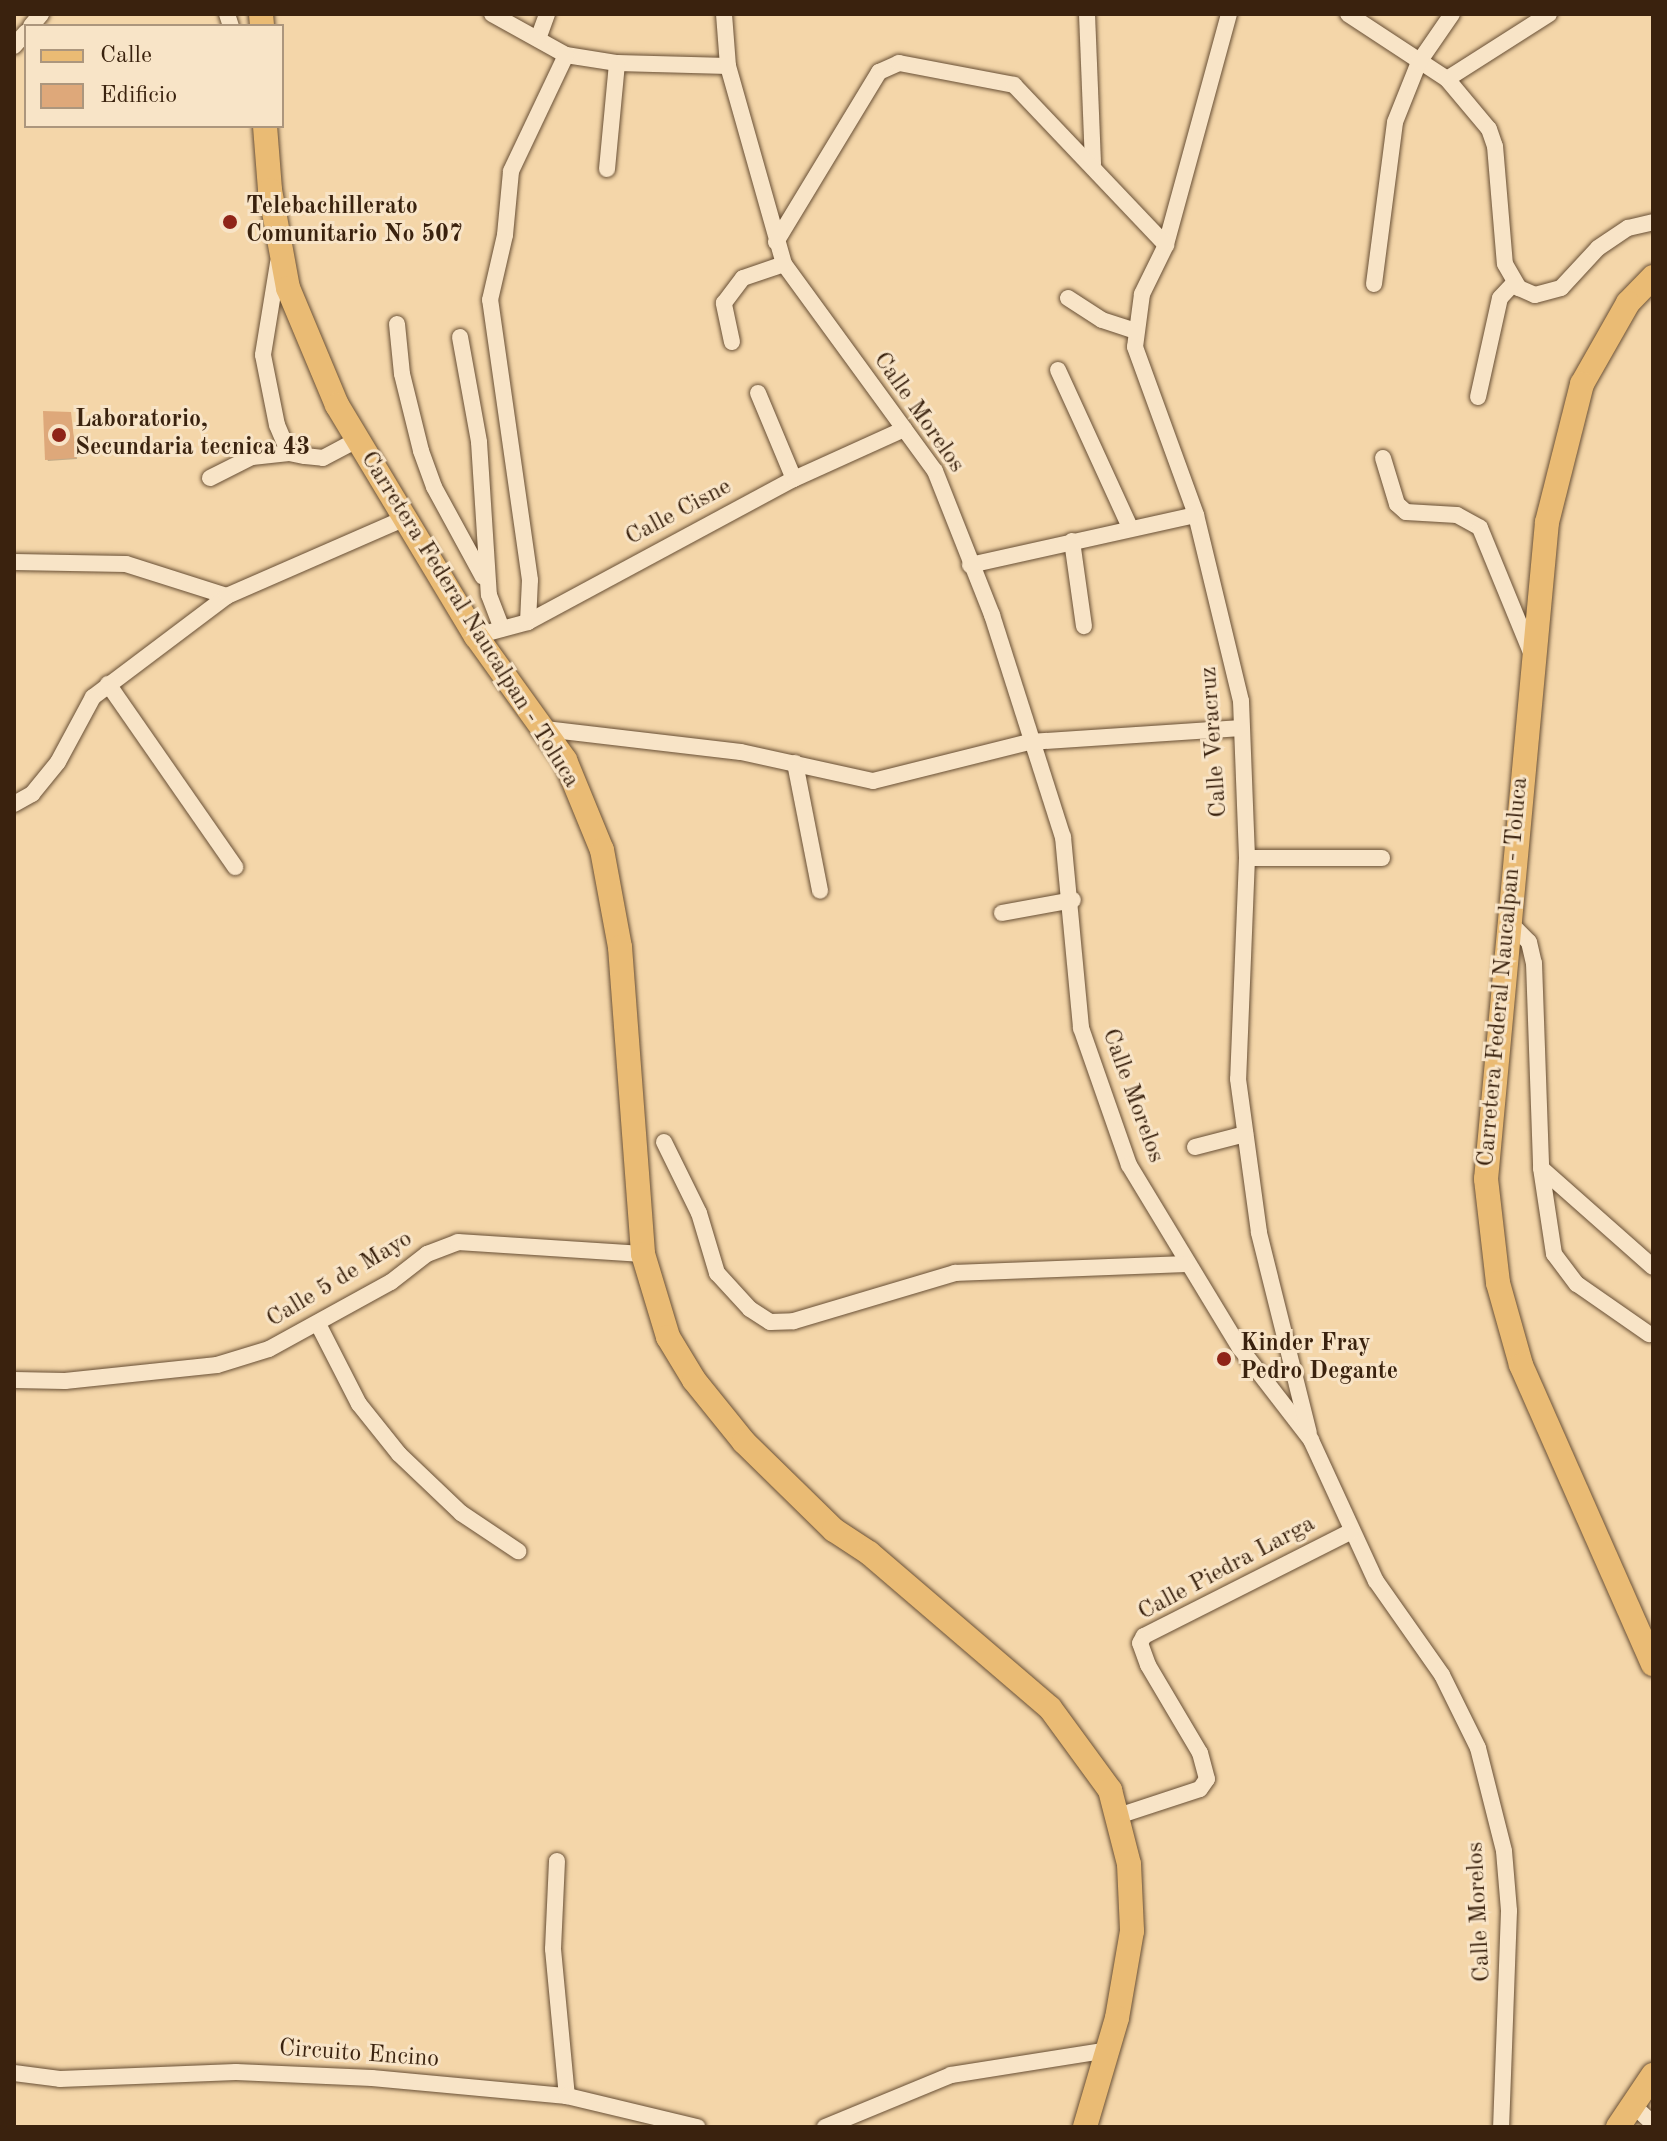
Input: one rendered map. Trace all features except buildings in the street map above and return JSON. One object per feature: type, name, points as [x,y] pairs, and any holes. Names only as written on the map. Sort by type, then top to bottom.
[{"type":"main road","name":"Carretera Federal Naucalpan - Toluca","points":[[265,128],[280,253],[300,320],[355,441],[476,636],[545,729],[584,803],[614,897],[643,1254],[668,1337],[721,1417],[834,1530],[869,1553],[1050,1708],[1097,1769],[1118,1816],[1129,1864],[1132,1931],[1108,2050],[1085,2127]]},
{"type":"main road","name":"Carretera Federal Naucalpan - Toluca","points":[[1653,277],[1628,303],[1597,353],[1568,425],[1547,522],[1487,1130],[1489,1224],[1498,1283],[1521,1365],[1653,1664]]},
{"type":"main road","points":[[1618,2127],[1653,2075]]},
{"type":"street","points":[[492,14],[566,55],[617,63],[728,66]]},
{"type":"street","points":[[538,39],[547,14]]},
{"type":"street","name":"Calle Morelos","points":[[724,14],[728,66],[784,264],[935,471],[992,615],[1030,742],[1063,837],[1073,900],[1081,1028],[1104,1103],[1129,1165],[1185,1264],[1240,1348],[1311,1440],[1350,1532],[1462,1711],[1491,1788],[1509,1911],[1501,2127]]},
{"type":"street","points":[[1087,14],[1093,164]]},
{"type":"street","name":"Calle Veracruz","points":[[1229,14],[1166,245],[1142,294],[1135,331],[1141,369],[1196,515],[1231,645],[1242,728],[1247,858],[1238,1016],[1245,1134],[1262,1246],[1311,1440]]},
{"type":"street","points":[[1348,14],[1447,79],[1489,129],[1495,146],[1505,264],[1513,284],[1535,295],[1561,288],[1598,248],[1628,228],[1653,222]]},
{"type":"street","points":[[1374,284],[1395,122],[1419,62],[1452,14]]},
{"type":"street","points":[[1447,79],[1549,14]]},
{"type":"street","points":[[528,622],[530,580],[490,300],[502,253],[511,171],[566,55]]},
{"type":"street","points":[[607,169],[617,63]]},
{"type":"street","points":[[776,242],[879,72],[889,65],[912,63],[1014,85],[1093,164],[1166,245]]},
{"type":"street","points":[[280,253],[263,355],[267,394],[289,453]]},
{"type":"street","points":[[732,342],[724,303],[743,278],[784,264]]},
{"type":"street","points":[[1478,397],[1500,298],[1513,284]]},
{"type":"street","points":[[1068,298],[1102,320],[1135,331]]},
{"type":"street","points":[[397,324],[402,374],[421,451],[502,629]]},
{"type":"street","points":[[460,337],[479,442],[489,595]]},
{"type":"street","points":[[1058,370],[1130,527]]},
{"type":"street","points":[[758,393],[794,479]]},
{"type":"street","name":"Calle Cisne","points":[[476,636],[528,622],[794,479],[904,429]]},
{"type":"street","points":[[210,478],[252,457],[289,453],[323,458],[355,441]]},
{"type":"street","points":[[1383,458],[1397,504],[1406,512],[1457,515],[1480,528],[1532,655]]},
{"type":"street","points":[[970,565],[1130,527],[1196,515]]},
{"type":"street","points":[[14,804],[32,794],[58,762],[73,726],[108,684],[227,596],[403,519]]},
{"type":"street","points":[[1072,541],[1084,626]]},
{"type":"street","points":[[14,562],[126,564],[227,596]]},
{"type":"street","points":[[108,684],[235,867]]},
{"type":"street","points":[[545,729],[795,763],[873,781],[1030,742],[1242,728]]},
{"type":"street","points":[[795,763],[820,891]]},
{"type":"street","points":[[1247,858],[1382,858]]},
{"type":"street","points":[[1002,913],[1073,900]]},
{"type":"street","points":[[1509,922],[1529,942],[1534,963],[1541,1168],[1554,1254],[1577,1284],[1649,1334]]},
{"type":"street","points":[[1195,1147],[1245,1134]]},
{"type":"street","points":[[664,1142],[699,1213],[717,1273],[750,1309],[770,1322],[794,1321],[955,1273],[1185,1264]]},
{"type":"street","points":[[1541,1168],[1653,1267]]},
{"type":"street","name":"Calle 5 de Mayo","points":[[14,1380],[65,1381],[217,1365],[269,1349],[318,1324],[427,1254],[458,1242],[643,1254]]},
{"type":"street","points":[[318,1324],[359,1404],[399,1454],[461,1513],[518,1551]]},
{"type":"street","name":"Calle Piedra Larga","points":[[1118,1816],[1200,1789],[1207,1779],[1200,1753],[1148,1665],[1140,1643],[1144,1636],[1350,1532]]},
{"type":"street","points":[[557,1861],[553,1949],[567,2096]]},
{"type":"street","points":[[825,2127],[951,2075],[1108,2050]]},
{"type":"street","name":"Circuito Encino","points":[[14,2073],[73,2079],[236,2072],[567,2096],[697,2127]]},
{"type":"street","points":[[1634,2106],[1653,2124]]},
{"type":"place","name":"Telebachillerato Comunitario No 507","points":[[230,222]]},
{"type":"place","name":"Laboratorio, Secundaria tecnica 43","points":[[59,435]]},
{"type":"place","name":"Kinder Fray Pedro Degante","points":[[1224,1359]]}]
